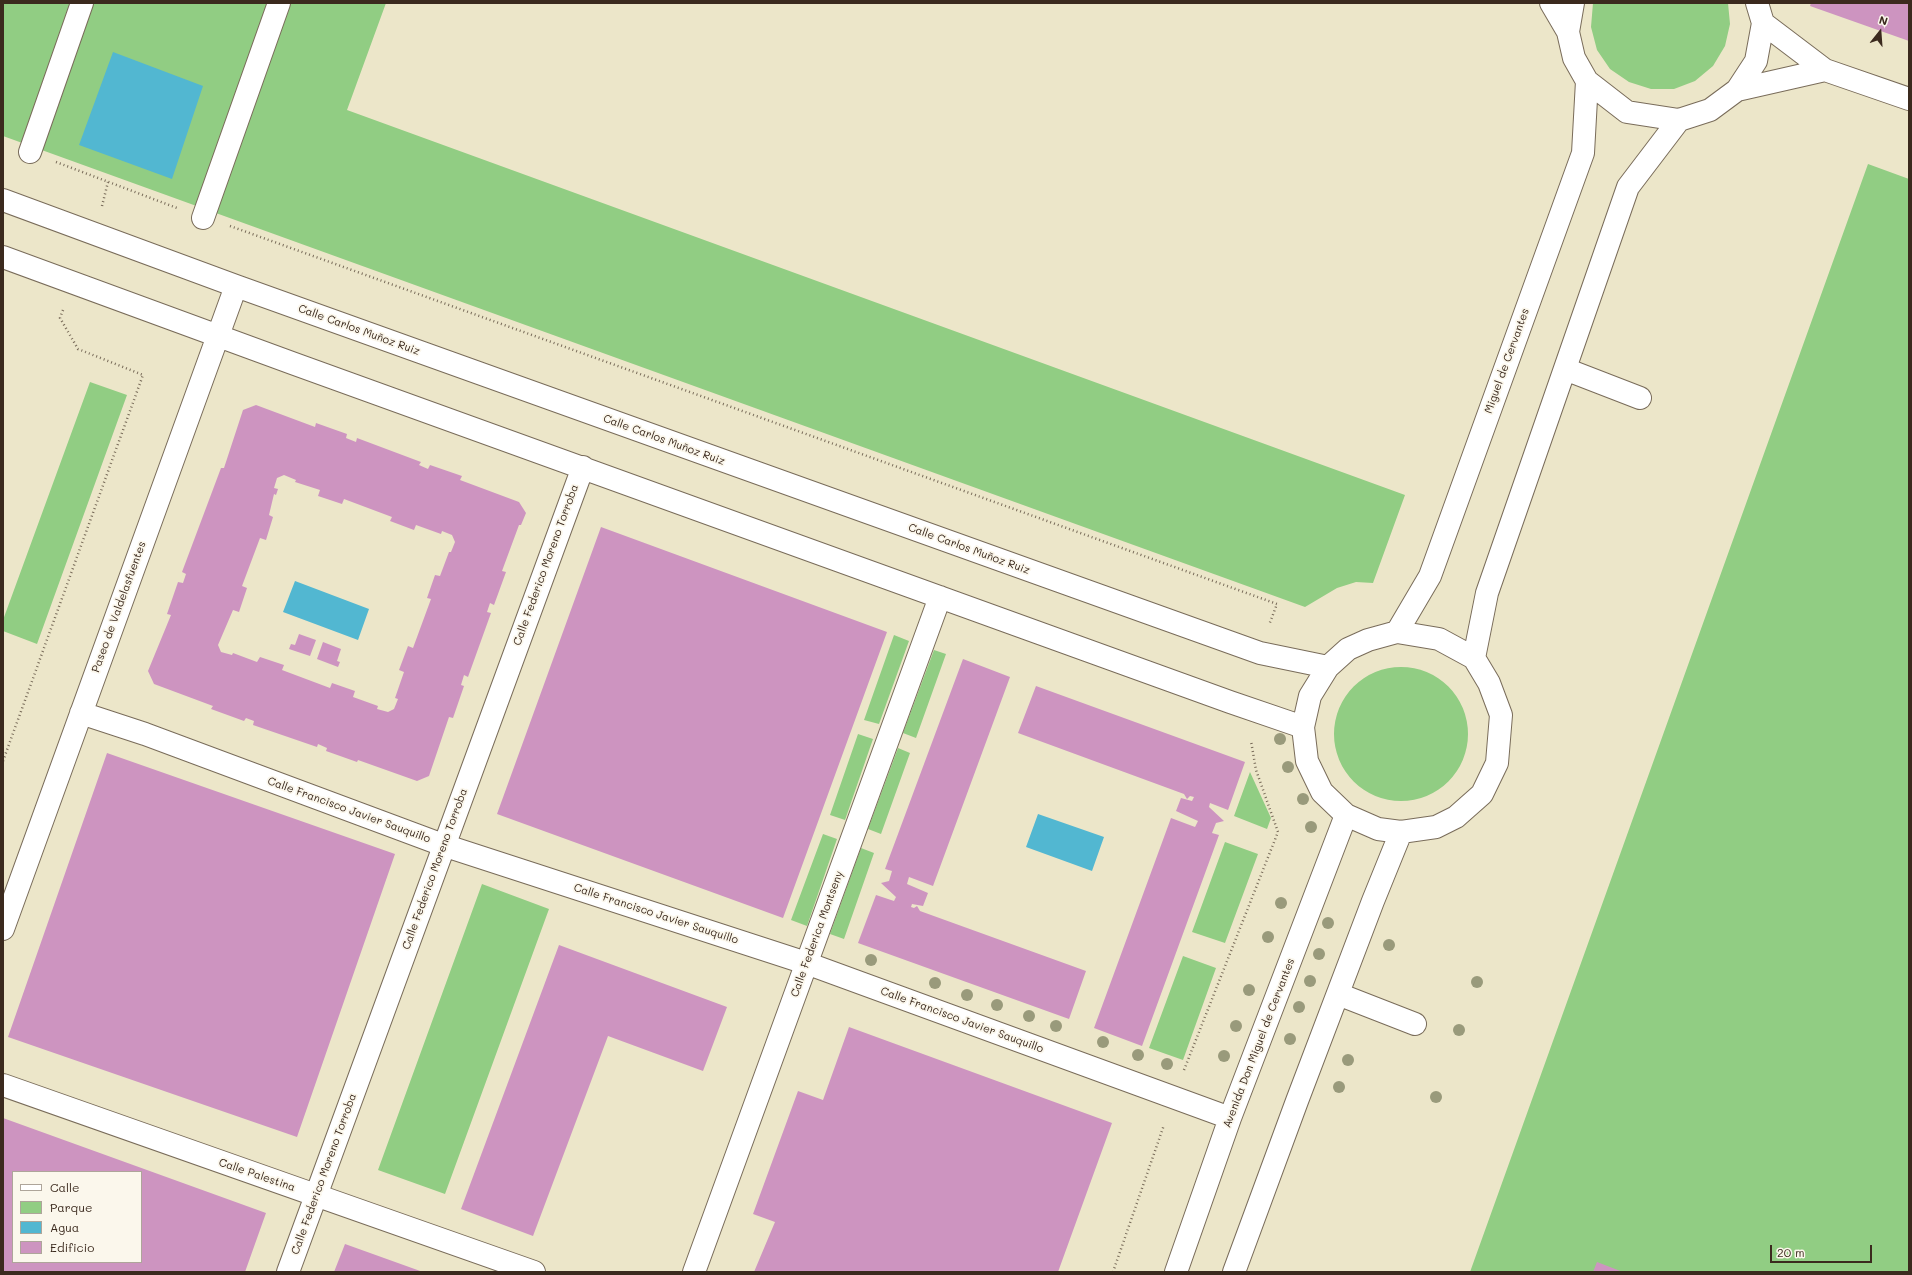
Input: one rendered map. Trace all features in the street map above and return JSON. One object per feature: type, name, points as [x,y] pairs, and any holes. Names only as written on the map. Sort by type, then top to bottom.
[{"type":"street","points":[[30,152],[82,3]]},
{"type":"street","points":[[203,218],[279,3]]},
{"type":"street","points":[[1551,3],[1568,32],[1574,58],[1587,81],[1627,112],[1679,120],[1710,110],[1737,90],[1756,61],[1760,13]]},
{"type":"street","points":[[1568,32],[1573,3]]},
{"type":"street","points":[[1760,13],[1825,70],[1909,99]]},
{"type":"street","points":[[1737,90],[1825,70]]},
{"type":"street","name":"Miguel de Cervantes","points":[[1397,632],[1430,576],[1583,153],[1587,81]]},
{"type":"street","points":[[1474,658],[1487,593],[1628,187],[1679,120]]},
{"type":"street","name":"Calle Carlos Muñoz Ruiz","points":[[3,200],[236,286],[1260,653],[1328,667]]},
{"type":"street","points":[[3,257],[219,335],[287,362],[583,467],[1303,727]]},
{"type":"street","name":"Paseo de Valdelasfuentes","points":[[3,929],[236,286]]},
{"type":"street","points":[[1565,369],[1640,398]]},
{"type":"street","name":"Calle Federico Moreno Torroba","points":[[288,1272],[443,845],[583,467]]},
{"type":"street","name":"Calle Federica Montseny","points":[[694,1272],[940,597]]},
{"type":"street","points":[[1397,632],[1439,639],[1474,658],[1488,683],[1501,715],[1497,763],[1482,794],[1456,817],[1436,827],[1401,832],[1378,829],[1346,815],[1322,792],[1307,761],[1303,727],[1310,696],[1328,667],[1348,649],[1368,640],[1397,632]]},
{"type":"street","name":"Calle Francisco Javier Sauquillo","points":[[81,713],[145,734],[443,845],[806,963],[1230,1118]]},
{"type":"street","name":"Avenida Don Miguel de Cervantes","points":[[1176,1272],[1230,1118],[1346,815]]},
{"type":"street","points":[[1234,1272],[1338,994],[1401,832]]},
{"type":"street","points":[[1338,994],[1415,1024]]},
{"type":"street","name":"Calle Palestina","points":[[3,1085],[534,1272]]},
{"type":"path","points":[[30,152],[203,218],[1277,604],[1260,653]]},
{"type":"path","points":[[3,761],[143,376],[78,348]]},
{"type":"path","points":[[1113,1272],[1174,1097],[1278,832],[1256,770],[1247,708]]},
{"type":"green space","points":[[3,3],[386,3],[347,110],[1405,495],[1373,583],[1356,582],[1337,588],[1305,607],[3,136]]},
{"type":"green space","points":[[1593,3],[1728,3],[1730,24],[1725,46],[1713,66],[1695,81],[1674,89],[1651,89],[1629,82],[1610,69],[1597,50],[1591,27]]},
{"type":"green space","points":[[1868,164],[1909,179],[1909,1272],[1470,1272]]},
{"type":"green space","points":[[90,382],[127,395],[37,644],[3,631],[3,620]]},
{"type":"green space","points":[[894,635],[909,641],[879,724],[864,720]]},
{"type":"green space","points":[[934,650],[946,654],[916,738],[903,733]]},
{"type":"green space","points":[[1394,667],[1408,667],[1427,672],[1449,686],[1463,708],[1467,721],[1467,747],[1463,760],[1449,782],[1427,796],[1408,801],[1394,801],[1375,796],[1353,782],[1339,760],[1334,741],[1334,727],[1339,708],[1353,686],[1375,672]]},
{"type":"green space","points":[[858,734],[873,739],[845,820],[830,815]]},
{"type":"green space","points":[[898,748],[910,753],[881,834],[868,829]]},
{"type":"green space","points":[[1250,772],[1271,818],[1267,829],[1234,816]]},
{"type":"green space","points":[[823,834],[837,839],[807,926],[791,920]]},
{"type":"green space","points":[[1225,842],[1258,854],[1225,943],[1192,932]]},
{"type":"green space","points":[[861,848],[874,853],[844,939],[830,934]]},
{"type":"green space","points":[[482,884],[549,909],[445,1194],[378,1170]]},
{"type":"green space","points":[[1183,956],[1216,968],[1183,1060],[1149,1048]]},
{"type":"water","points":[[113,52],[203,86],[172,179],[79,145]]},
{"type":"water","points":[[295,581],[369,609],[358,640],[283,612]]},
{"type":"water","points":[[1038,814],[1104,837],[1092,871],[1026,847]]},
{"type":"building","points":[[1811,3],[1909,3],[1909,41],[1810,6]]},
{"type":"building","points":[[256,405],[315,427],[316,423],[347,434],[346,438],[356,442],[357,438],[421,462],[419,465],[428,469],[430,465],[462,476],[460,480],[519,502],[526,513],[521,525],[519,525],[502,571],[506,572],[494,605],[490,603],[487,612],[491,613],[468,677],[464,675],[461,685],[464,686],[453,718],[449,717],[429,776],[417,781],[358,760],[357,762],[326,751],[327,748],[318,744],[317,747],[253,725],[254,721],[246,718],[244,721],[211,709],[213,706],[154,684],[148,671],[171,615],[167,614],[178,582],[183,583],[186,574],[182,572],[221,468],[224,468],[243,410]],"holes":[[[284,475],[296,480],[295,482],[320,490],[318,496],[342,504],[344,499],[392,517],[390,521],[414,530],[416,525],[441,534],[442,531],[452,535],[455,542],[451,552],[449,552],[440,576],[435,575],[427,598],[431,599],[413,648],[408,646],[399,670],[404,672],[395,698],[398,699],[394,709],[388,712],[377,709],[378,706],[353,697],[355,691],[332,683],[330,688],[282,670],[284,665],[260,657],[257,662],[233,653],[232,655],[221,652],[218,645],[233,610],[239,612],[247,588],[242,586],[260,538],[266,540],[273,517],[269,515],[274,494],[276,495],[278,489],[274,488],[277,478]]]},
{"type":"building","points":[[601,527],[887,632],[783,918],[497,814]]},
{"type":"building","points":[[299,634],[316,640],[310,656],[289,649],[291,644],[295,645]]},
{"type":"building","points":[[323,642],[341,649],[337,661],[340,662],[338,667],[317,659]]},
{"type":"building","points":[[963,659],[1010,677],[933,886],[909,877],[907,884],[928,893],[923,906],[912,904],[911,907],[914,908],[917,906],[920,911],[1086,971],[1069,1019],[858,943],[876,895],[894,901],[896,897],[881,883],[889,881],[892,871],[885,869]]},
{"type":"building","points":[[1036,686],[1245,762],[1228,810],[1210,803],[1209,807],[1224,821],[1216,823],[1212,833],[1219,835],[1142,1046],[1094,1028],[1171,818],[1195,827],[1198,821],[1176,811],[1181,798],[1192,801],[1194,797],[1190,796],[1187,799],[1184,794],[1018,733]]},
{"type":"building","points":[[107,753],[395,854],[297,1137],[8,1037]]},
{"type":"building","points":[[559,945],[727,1007],[703,1071],[608,1036],[533,1236],[461,1209]]},
{"type":"building","points":[[849,1027],[1112,1123],[1058,1272],[754,1272],[775,1222],[753,1214],[798,1091],[823,1100]]},
{"type":"building","points":[[3,1118],[266,1213],[245,1272],[3,1272]]},
{"type":"building","points":[[345,1244],[423,1272],[334,1272]]},
{"type":"building","points":[[1597,1262],[1623,1272],[1593,1272]]}]
